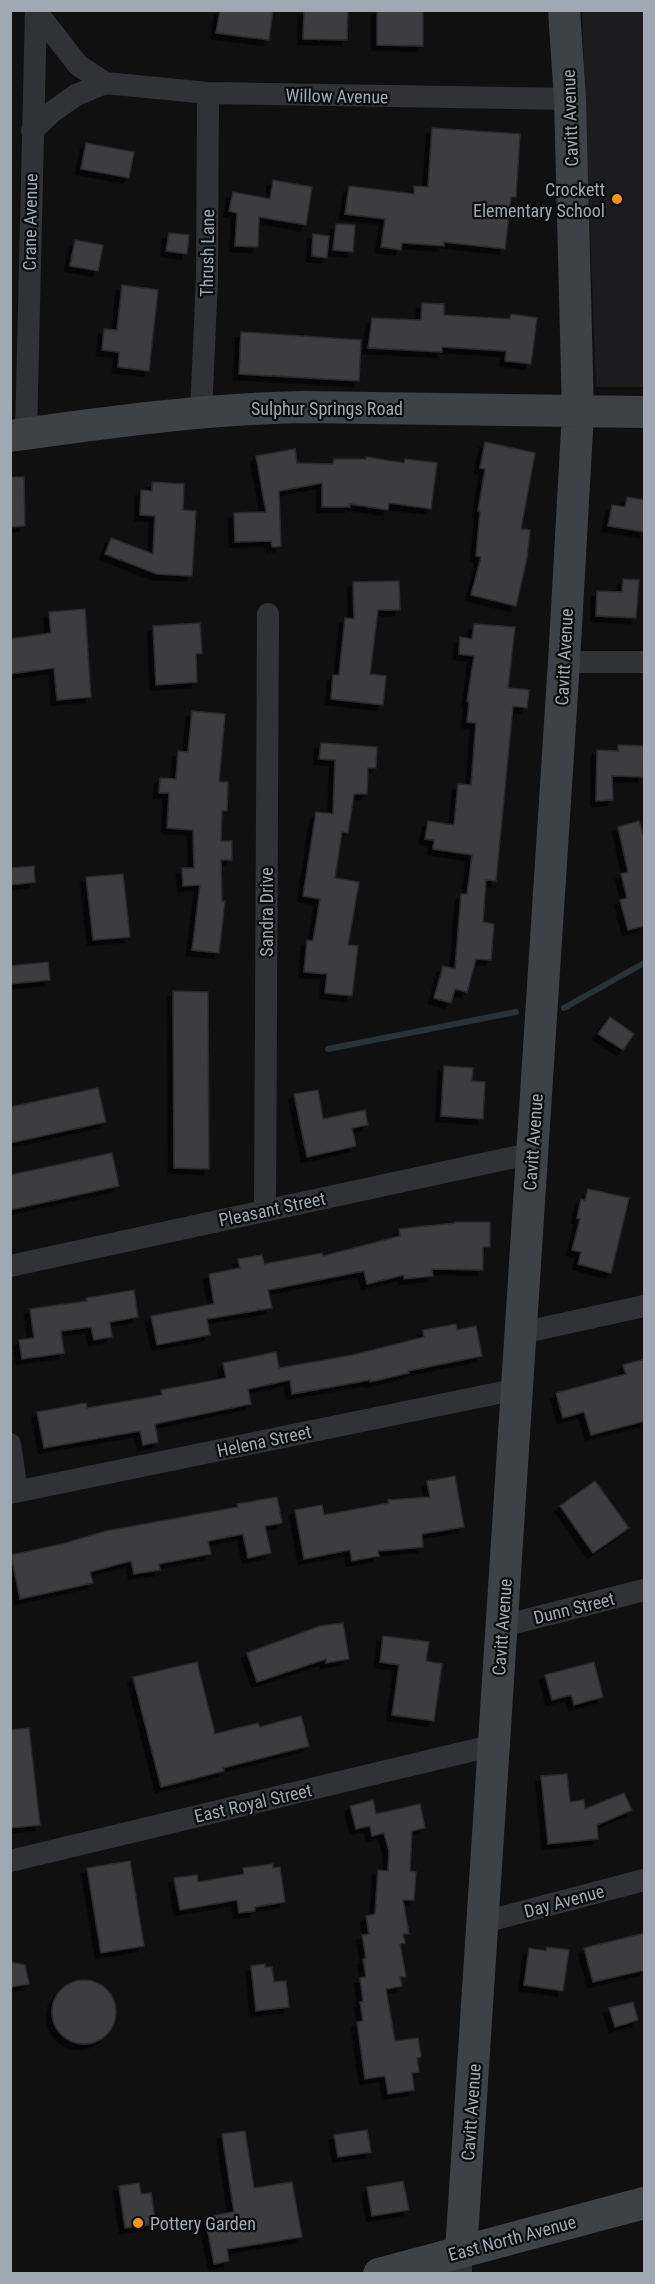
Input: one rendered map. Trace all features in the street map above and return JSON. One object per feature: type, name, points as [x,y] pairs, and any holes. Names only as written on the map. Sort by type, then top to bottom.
[{"type":"street","name":"Cavitt Avenue","points":[[461,2263],[533,1153],[578,412],[570,99],[564,10]]},
{"type":"street","name":"Willow Avenue","points":[[36,11],[78,65],[105,83]]},
{"type":"street","name":"Crane Avenue","points":[[18,435],[36,11]]},
{"type":"street","name":"Willow Avenue","points":[[32,131],[52,112],[76,95],[105,83],[208,93],[570,99]]},
{"type":"street","name":"Thrush Lane","points":[[201,412],[207,279],[208,93]]},
{"type":"street","name":"Sulphur Springs Road","points":[[18,435],[201,412],[303,407],[645,412]]},
{"type":"street","name":"Sandra Drive","points":[[265,1210],[268,614]]},
{"type":"street","points":[[564,662],[645,662]]},
{"type":"street","name":"Pleasant Street","points":[[10,1266],[533,1153]]},
{"type":"street","points":[[521,1333],[645,1306]]},
{"type":"street","name":"Helena Street","points":[[14,1492],[518,1389]]},
{"type":"street","points":[[10,1444],[14,1492]]},
{"type":"street","name":"Dunn Street","points":[[503,1626],[645,1590]]},
{"type":"street","name":"East Royal Street","points":[[10,1861],[495,1745]]},
{"type":"street","name":"Day Avenue","points":[[484,1922],[645,1880]]},
{"type":"street","name":"East North Avenue","points":[[379,2274],[461,2263],[645,2203]]},
{"type":"shaded area","name":"Crockett Elementary School","points":[[582,11],[644,11],[644,387],[596,387]]},
{"type":"building","points":[[220,10],[273,10],[269,40],[216,33]]},
{"type":"building","points":[[348,10],[347,40],[303,39],[304,11]]},
{"type":"building","points":[[377,10],[423,10],[423,46],[377,45]]},
{"type":"building","points":[[432,128],[520,134],[516,197],[511,197],[505,249],[444,242],[444,246],[402,243],[401,250],[381,247],[385,219],[345,214],[349,186],[414,194],[414,186],[428,187]]},
{"type":"building","points":[[86,143],[134,152],[129,178],[81,169]]},
{"type":"building","points":[[273,180],[312,187],[306,225],[259,217],[258,247],[235,246],[237,213],[229,211],[233,192],[270,199]]},
{"type":"building","points":[[336,224],[355,225],[353,252],[333,250]]},
{"type":"building","points":[[169,233],[189,235],[187,254],[166,251]]},
{"type":"building","points":[[313,234],[329,236],[327,258],[312,256]]},
{"type":"building","points":[[75,240],[103,245],[98,271],[70,266]]},
{"type":"building","points":[[122,285],[158,290],[149,371],[118,367],[119,352],[102,350],[104,329],[117,330]]},
{"type":"building","points":[[422,303],[444,304],[444,315],[510,319],[511,314],[537,318],[531,364],[505,361],[506,351],[442,347],[442,352],[368,348],[372,318],[421,320]]},
{"type":"building","points":[[241,332],[361,340],[359,381],[239,374]]},
{"type":"building","points":[[485,442],[535,453],[521,529],[530,530],[527,558],[516,606],[471,595],[481,557],[476,556],[480,512],[478,511],[485,469],[480,468]]},
{"type":"building","points":[[295,449],[297,463],[333,464],[334,459],[366,459],[366,457],[404,463],[405,459],[437,463],[431,509],[389,503],[388,510],[350,504],[350,507],[322,507],[322,483],[279,491],[281,546],[272,547],[271,541],[235,542],[234,513],[266,512],[256,456]]},
{"type":"building","points":[[10,477],[24,477],[25,526],[10,527]]},
{"type":"building","points":[[152,482],[184,484],[183,510],[196,511],[192,576],[157,574],[105,554],[111,538],[153,554],[155,516],[140,515],[141,490],[152,491]]},
{"type":"building","points":[[627,497],[645,500],[645,532],[608,526],[612,505],[625,507]]},
{"type":"building","points":[[623,579],[639,580],[636,618],[596,616],[597,591],[622,592]]},
{"type":"building","points":[[399,581],[400,610],[378,610],[370,674],[386,676],[383,705],[331,699],[333,675],[339,675],[345,618],[354,619],[353,582]]},
{"type":"building","points":[[85,609],[91,697],[57,700],[54,668],[10,674],[10,639],[51,633],[49,612]]},
{"type":"building","points":[[200,623],[202,653],[196,654],[197,682],[156,685],[153,626]]},
{"type":"building","points":[[474,624],[515,627],[508,688],[529,690],[527,708],[513,706],[496,881],[486,880],[483,922],[494,924],[491,960],[476,959],[467,992],[455,989],[451,1003],[434,998],[443,966],[455,969],[461,894],[467,894],[472,855],[433,849],[434,840],[425,839],[428,821],[454,825],[458,784],[471,785],[476,723],[467,722],[469,702],[467,701],[474,656],[459,654],[460,637],[472,639]]},
{"type":"building","points":[[192,711],[225,714],[219,782],[228,782],[227,811],[222,811],[221,841],[232,841],[232,860],[221,860],[222,901],[225,901],[219,953],[192,950],[200,885],[183,886],[182,868],[194,868],[193,830],[167,828],[169,793],[159,793],[160,778],[176,779],[178,751],[188,752]]},
{"type":"building","points":[[321,743],[377,747],[376,768],[368,768],[367,794],[354,794],[348,833],[342,832],[335,878],[359,882],[348,945],[358,946],[352,996],[325,993],[327,974],[304,972],[307,940],[313,941],[320,899],[303,896],[316,812],[333,814],[335,760],[319,759]]},
{"type":"building","points":[[618,745],[644,746],[643,777],[612,776],[613,800],[596,801],[597,750],[618,751]]},
{"type":"building","points":[[639,821],[645,840],[645,926],[628,930],[620,900],[627,898],[621,874],[628,872],[618,827]]},
{"type":"building","points":[[34,866],[35,882],[10,885],[10,868]]},
{"type":"building","points":[[123,874],[130,937],[93,940],[86,877]]},
{"type":"building","points":[[48,962],[50,980],[10,984],[10,966]]},
{"type":"building","points":[[173,991],[208,992],[209,1169],[174,1168]]},
{"type":"building","points":[[610,1017],[634,1034],[623,1050],[598,1034]]},
{"type":"building","points":[[444,1066],[473,1068],[472,1081],[485,1082],[483,1119],[441,1116]]},
{"type":"building","points":[[98,1088],[106,1122],[10,1143],[10,1107]]},
{"type":"building","points":[[318,1090],[323,1119],[365,1110],[368,1125],[352,1128],[356,1146],[307,1157],[294,1094]]},
{"type":"building","points":[[112,1153],[119,1186],[10,1210],[10,1175]]},
{"type":"building","points":[[588,1189],[629,1198],[611,1273],[578,1264],[581,1252],[572,1250],[580,1219],[577,1218],[581,1199],[585,1200]]},
{"type":"building","points":[[455,1222],[490,1222],[490,1247],[483,1247],[483,1270],[432,1269],[433,1276],[404,1279],[404,1275],[367,1284],[364,1271],[268,1290],[272,1308],[207,1319],[210,1335],[157,1345],[151,1316],[214,1304],[209,1274],[240,1268],[238,1259],[262,1255],[264,1264],[322,1253],[323,1256],[400,1236],[399,1229]]},
{"type":"building","points":[[134,1290],[138,1317],[110,1322],[112,1337],[94,1340],[91,1327],[61,1331],[64,1353],[22,1359],[19,1340],[34,1338],[30,1309],[87,1301],[86,1298]]},
{"type":"building","points":[[456,1324],[457,1330],[476,1326],[482,1356],[408,1371],[409,1373],[370,1382],[370,1380],[292,1394],[290,1380],[248,1389],[251,1404],[155,1424],[158,1442],[143,1445],[140,1431],[44,1448],[37,1412],[86,1403],[87,1408],[162,1395],[161,1390],[226,1378],[223,1363],[276,1352],[279,1368],[353,1355],[424,1337],[423,1330]]},
{"type":"building","points":[[645,1359],[645,1421],[591,1435],[584,1412],[563,1418],[556,1393],[626,1374],[623,1365]]},
{"type":"building","points":[[455,1476],[464,1527],[422,1534],[423,1547],[378,1551],[379,1556],[352,1561],[350,1550],[304,1559],[295,1510],[322,1505],[324,1515],[389,1503],[388,1500],[430,1497],[427,1481]]},
{"type":"building","points":[[595,1481],[629,1528],[593,1553],[560,1506]]},
{"type":"building","points":[[277,1497],[282,1523],[265,1526],[271,1553],[248,1558],[243,1534],[208,1541],[211,1554],[159,1564],[160,1570],[134,1574],[131,1561],[90,1572],[93,1583],[20,1599],[11,1555],[62,1544],[106,1531],[238,1507],[237,1504]]},
{"type":"building","points":[[343,1623],[349,1659],[326,1663],[326,1659],[257,1682],[247,1653],[320,1626]]},
{"type":"building","points":[[383,1636],[429,1642],[426,1661],[442,1664],[434,1721],[392,1715],[399,1665],[380,1662]]},
{"type":"building","points":[[197,1662],[215,1734],[258,1723],[260,1727],[301,1716],[309,1746],[161,1787],[133,1677]]},
{"type":"building","points":[[594,1662],[603,1697],[574,1705],[571,1695],[552,1700],[545,1675]]},
{"type":"building","points":[[29,1728],[40,1825],[10,1828],[10,1730]]},
{"type":"building","points":[[567,1774],[570,1802],[584,1800],[585,1809],[624,1793],[632,1810],[597,1825],[598,1839],[548,1844],[541,1776]]},
{"type":"building","points":[[373,1800],[376,1814],[420,1804],[425,1828],[412,1831],[410,1871],[416,1872],[414,1900],[403,1900],[409,1934],[403,1934],[405,1943],[400,1944],[406,1977],[400,1977],[402,1986],[386,1989],[395,2041],[418,2038],[421,2057],[417,2058],[419,2072],[412,2073],[414,2090],[388,2094],[385,2076],[365,2079],[357,2022],[363,2021],[360,1978],[366,1977],[363,1959],[366,1958],[362,1935],[369,1934],[366,1916],[375,1914],[378,1870],[388,1871],[389,1851],[384,1833],[372,1836],[370,1826],[356,1829],[350,1806]]},
{"type":"building","points":[[130,1861],[144,1946],[101,1953],[87,1868]]},
{"type":"building","points":[[273,1864],[273,1868],[280,1867],[285,1902],[255,1907],[255,1911],[239,1913],[237,1900],[180,1910],[174,1878],[197,1875],[198,1882],[244,1874],[243,1868]]},
{"type":"building","points":[[645,1933],[645,1970],[593,1982],[584,1948]]},
{"type":"building","points":[[547,1947],[569,1950],[563,1991],[524,1985],[529,1948],[546,1951]]},
{"type":"building","points":[[10,1962],[25,1965],[29,1984],[10,1987]]},
{"type":"building","points":[[265,1964],[265,1967],[272,1967],[274,1982],[286,1981],[289,2007],[256,2011],[251,1966]]},
{"type":"building","points":[[84,1980],[102,1986],[110,1994],[116,2012],[110,2030],[102,2038],[84,2044],[66,2038],[58,2030],[52,2012],[58,1994],[66,1986]]},
{"type":"building","points":[[633,2002],[638,2020],[615,2027],[609,2008]]},
{"type":"building","points":[[367,2130],[371,2152],[338,2157],[334,2135]]},
{"type":"building","points":[[245,2131],[254,2188],[292,2182],[302,2237],[227,2249],[229,2261],[214,2264],[205,2217],[234,2212],[222,2134]]},
{"type":"building","points":[[403,2181],[409,2210],[372,2216],[367,2187]]},
{"type":"building","points":[[139,2183],[141,2194],[151,2193],[156,2224],[125,2228],[119,2186]]},
{"type":"waterway","points":[[564,1008],[644,963]]},
{"type":"waterway","points":[[328,1049],[516,1012]]},
{"type":"place","name":"Crockett Elementary School","points":[[617,199]]},
{"type":"place","name":"Pottery Garden","points":[[138,2223]]}]
